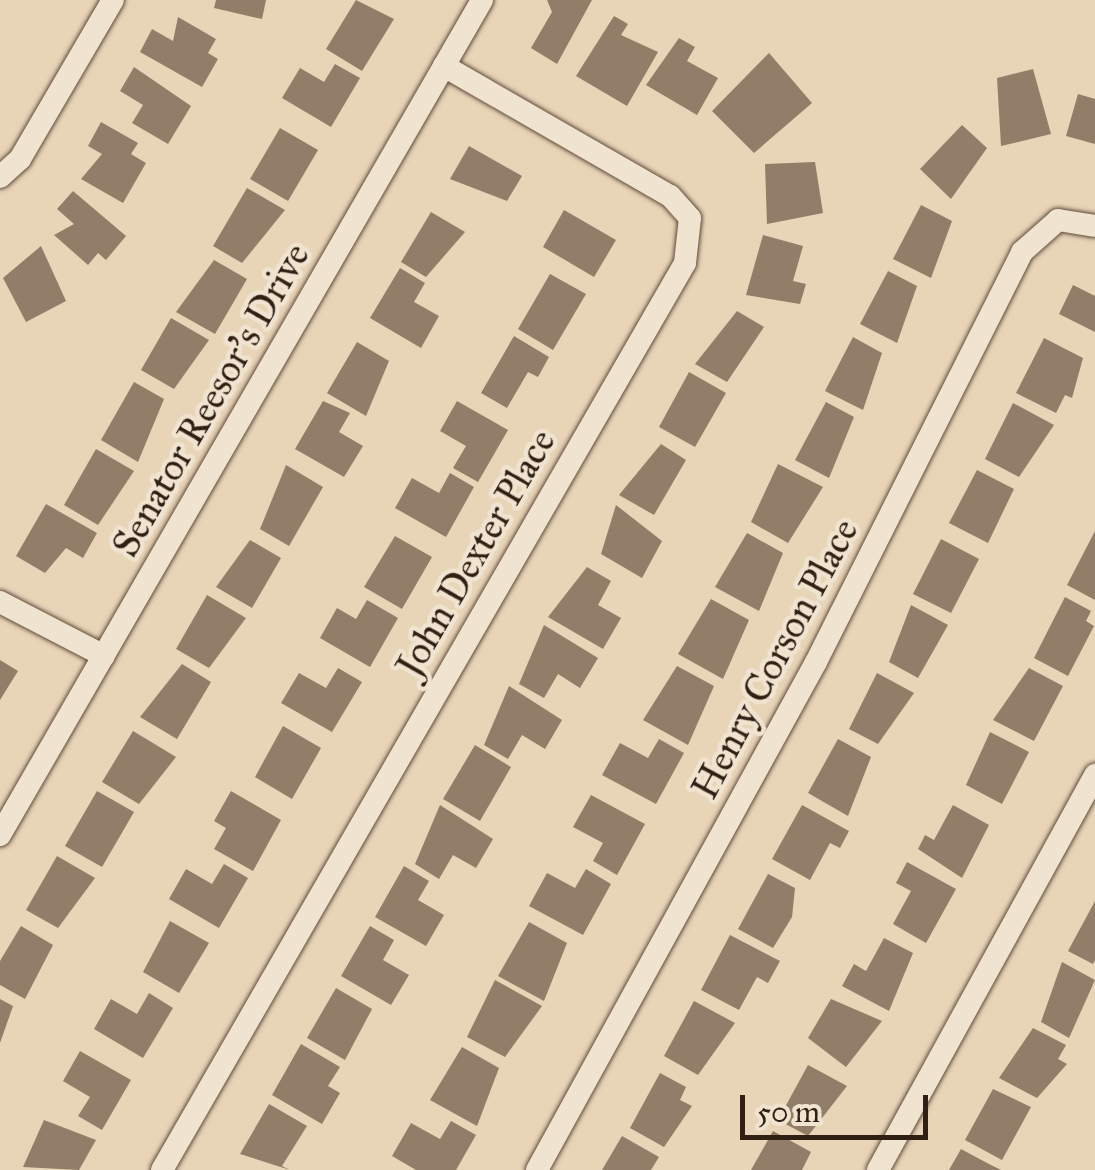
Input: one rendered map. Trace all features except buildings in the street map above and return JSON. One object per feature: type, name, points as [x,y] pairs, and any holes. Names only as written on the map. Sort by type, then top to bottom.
[{"type":"street","points":[[0,177],[20,159],[112,0]]},
{"type":"street","name":"Senator Reesor's Drive","points":[[0,835],[482,0]]},
{"type":"street","name":"John Dexter Place","points":[[162,1170],[685,262],[690,218],[670,196],[444,66]]},
{"type":"street","name":"Henry Corson Place","points":[[536,1170],[816,662],[1028,242],[1058,220],[1095,226]]},
{"type":"street","points":[[0,602],[104,656]]},
{"type":"street","points":[[878,1170],[1095,776]]}]
